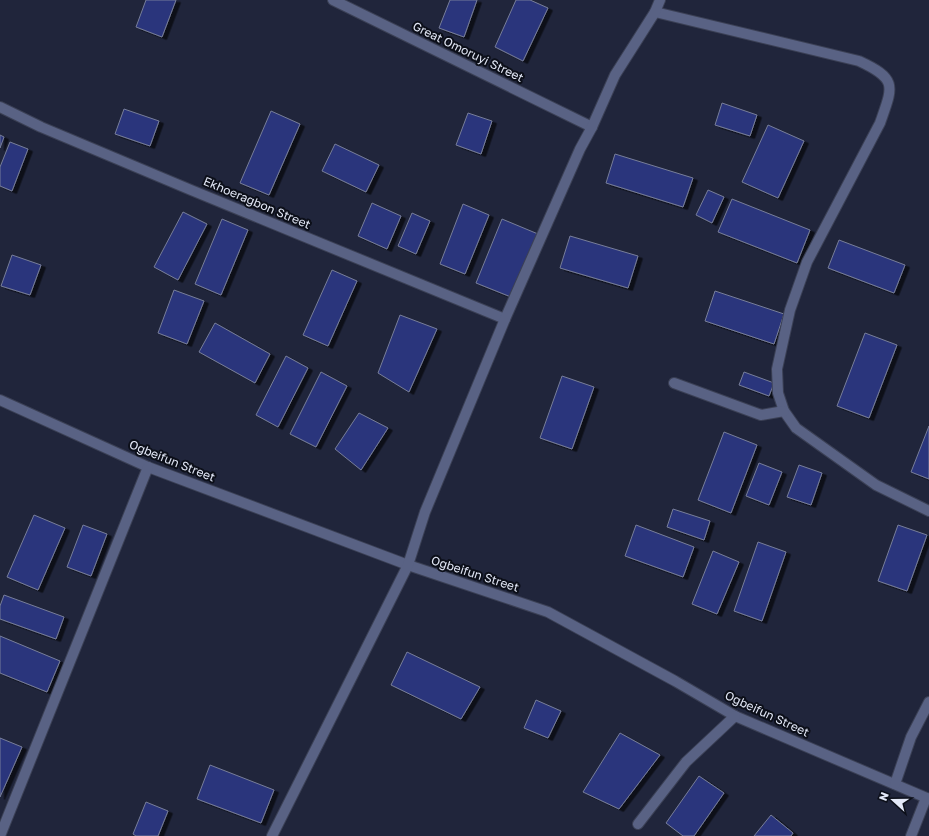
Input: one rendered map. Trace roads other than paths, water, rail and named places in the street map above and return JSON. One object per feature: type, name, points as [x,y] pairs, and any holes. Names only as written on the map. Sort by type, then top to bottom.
[{"type":"street","name":"Great Omoruyi Street","points":[[333,0],[592,127]]},
{"type":"street","points":[[272,836],[408,565],[426,512],[505,319],[580,149],[592,127],[615,74],[655,12],[660,0]]},
{"type":"street","points":[[655,12],[859,62],[876,69],[888,79],[890,85],[887,103],[880,123],[807,262],[790,310],[777,368],[778,393],[784,411],[796,428],[876,485],[929,511]]},
{"type":"street","name":"Ekhoeragbon Street","points":[[0,107],[62,136],[505,319]]},
{"type":"street","points":[[674,383],[761,416],[784,411]]},
{"type":"street","name":"Ogbeifun Street","points":[[0,400],[148,467],[408,565],[548,612],[676,681],[735,716],[927,798]]},
{"type":"street","points":[[0,836],[148,467]]},
{"type":"street","points":[[895,784],[911,737],[929,702]]},
{"type":"street","points":[[638,824],[686,762],[735,716]]},
{"type":"street","points":[[911,836],[927,798]]}]
